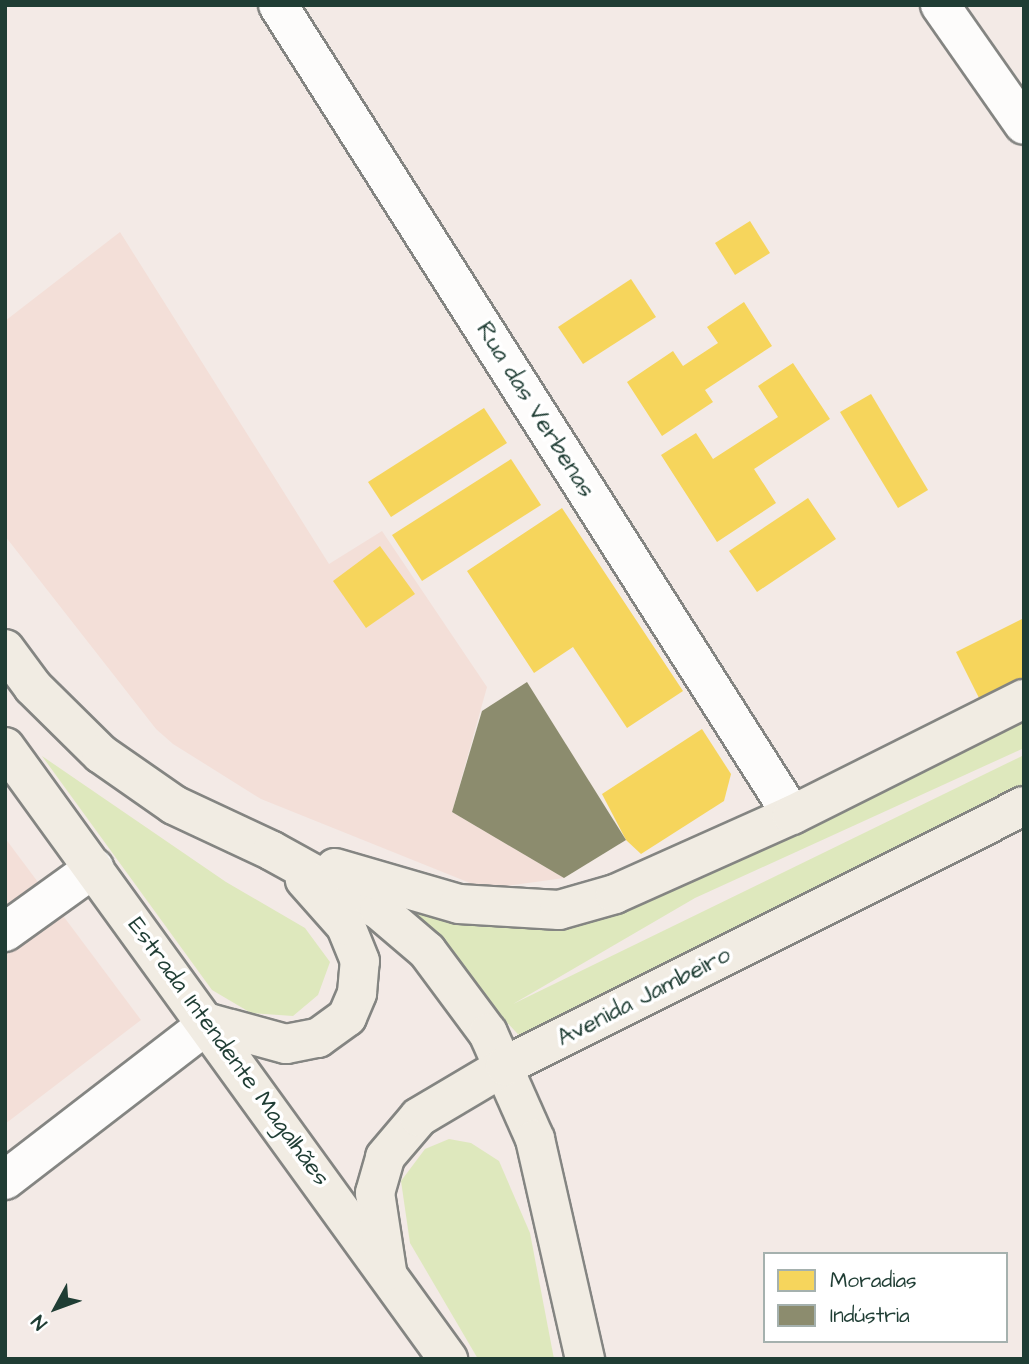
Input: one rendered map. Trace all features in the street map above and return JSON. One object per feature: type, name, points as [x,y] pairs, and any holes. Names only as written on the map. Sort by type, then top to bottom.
[{"type":"main road","points":[[5,649],[33,687],[101,754],[174,805],[272,851],[379,910],[427,951],[465,999],[505,1066],[535,1139],[585,1359]]},
{"type":"main road","points":[[272,851],[459,904],[559,911],[615,894],[792,815],[1024,699]]},
{"type":"main road","name":"Estrada Intendente Magalhães","points":[[5,747],[209,1023],[448,1359]]},
{"type":"main road","name":"Avenida Jambeiro","points":[[387,1271],[375,1193],[385,1157],[419,1116],[505,1066],[1024,806]]},
{"type":"main road","points":[[209,1023],[286,1044],[318,1038],[346,1017],[358,993],[360,961],[346,926],[312,885],[272,851]]},
{"type":"street","name":"Rua das Verbenas","points":[[278,5],[792,815]]},
{"type":"street","points":[[940,5],[1024,125]]},
{"type":"street","points":[[5,932],[94,868]]},
{"type":"street","points":[[5,1180],[209,1023]]},
{"type":"shaded area","points":[[120,232],[329,564],[382,531],[487,687],[452,812],[564,878],[485,889],[261,799],[173,744],[156,729],[5,536],[5,321]]},
{"type":"shaded area","points":[[5,838],[141,1020],[5,1124]]},
{"type":"green space","points":[[1024,710],[1024,748],[695,898],[513,1004],[1024,755],[1024,798],[528,1045],[397,904],[480,927],[566,924]]},
{"type":"green space","points":[[42,756],[226,882],[305,928],[330,962],[318,995],[293,1016],[251,1013],[212,990]]},
{"type":"green space","points":[[449,1139],[471,1143],[499,1161],[530,1233],[554,1359],[478,1359],[410,1243],[401,1181],[425,1149]]},
{"type":"building: Moradias","points":[[750,221],[770,253],[735,275],[715,243]]},
{"type":"building: Moradias","points":[[631,279],[656,317],[583,364],[558,327]]},
{"type":"building: Moradias","points":[[744,302],[772,346],[705,390],[713,402],[662,436],[627,382],[673,351],[683,366],[718,343],[707,327]]},
{"type":"building: Moradias","points":[[793,363],[830,419],[754,469],[776,503],[717,542],[661,455],[696,433],[713,459],[778,417],[758,386]]},
{"type":"building: Moradias","points":[[871,394],[928,490],[898,508],[840,412]]},
{"type":"building: Moradias","points":[[484,408],[507,443],[391,517],[368,482]]},
{"type":"building: Moradias","points":[[511,459],[541,505],[422,581],[392,535]]},
{"type":"building: Moradias","points":[[808,498],[836,539],[757,592],[729,551]]},
{"type":"building: Moradias","points":[[562,508],[683,691],[627,728],[573,647],[534,673],[467,571]]},
{"type":"building: Moradias","points":[[380,546],[415,594],[366,628],[333,581]]},
{"type":"building: Moradias","points":[[1024,618],[1024,682],[982,704],[956,652]]},
{"type":"building: Moradias","points":[[702,729],[731,774],[724,801],[641,854],[626,840],[602,794]]},
{"type":"building: Indústria","points":[[527,682],[626,840],[564,878],[452,812],[482,711]]}]
